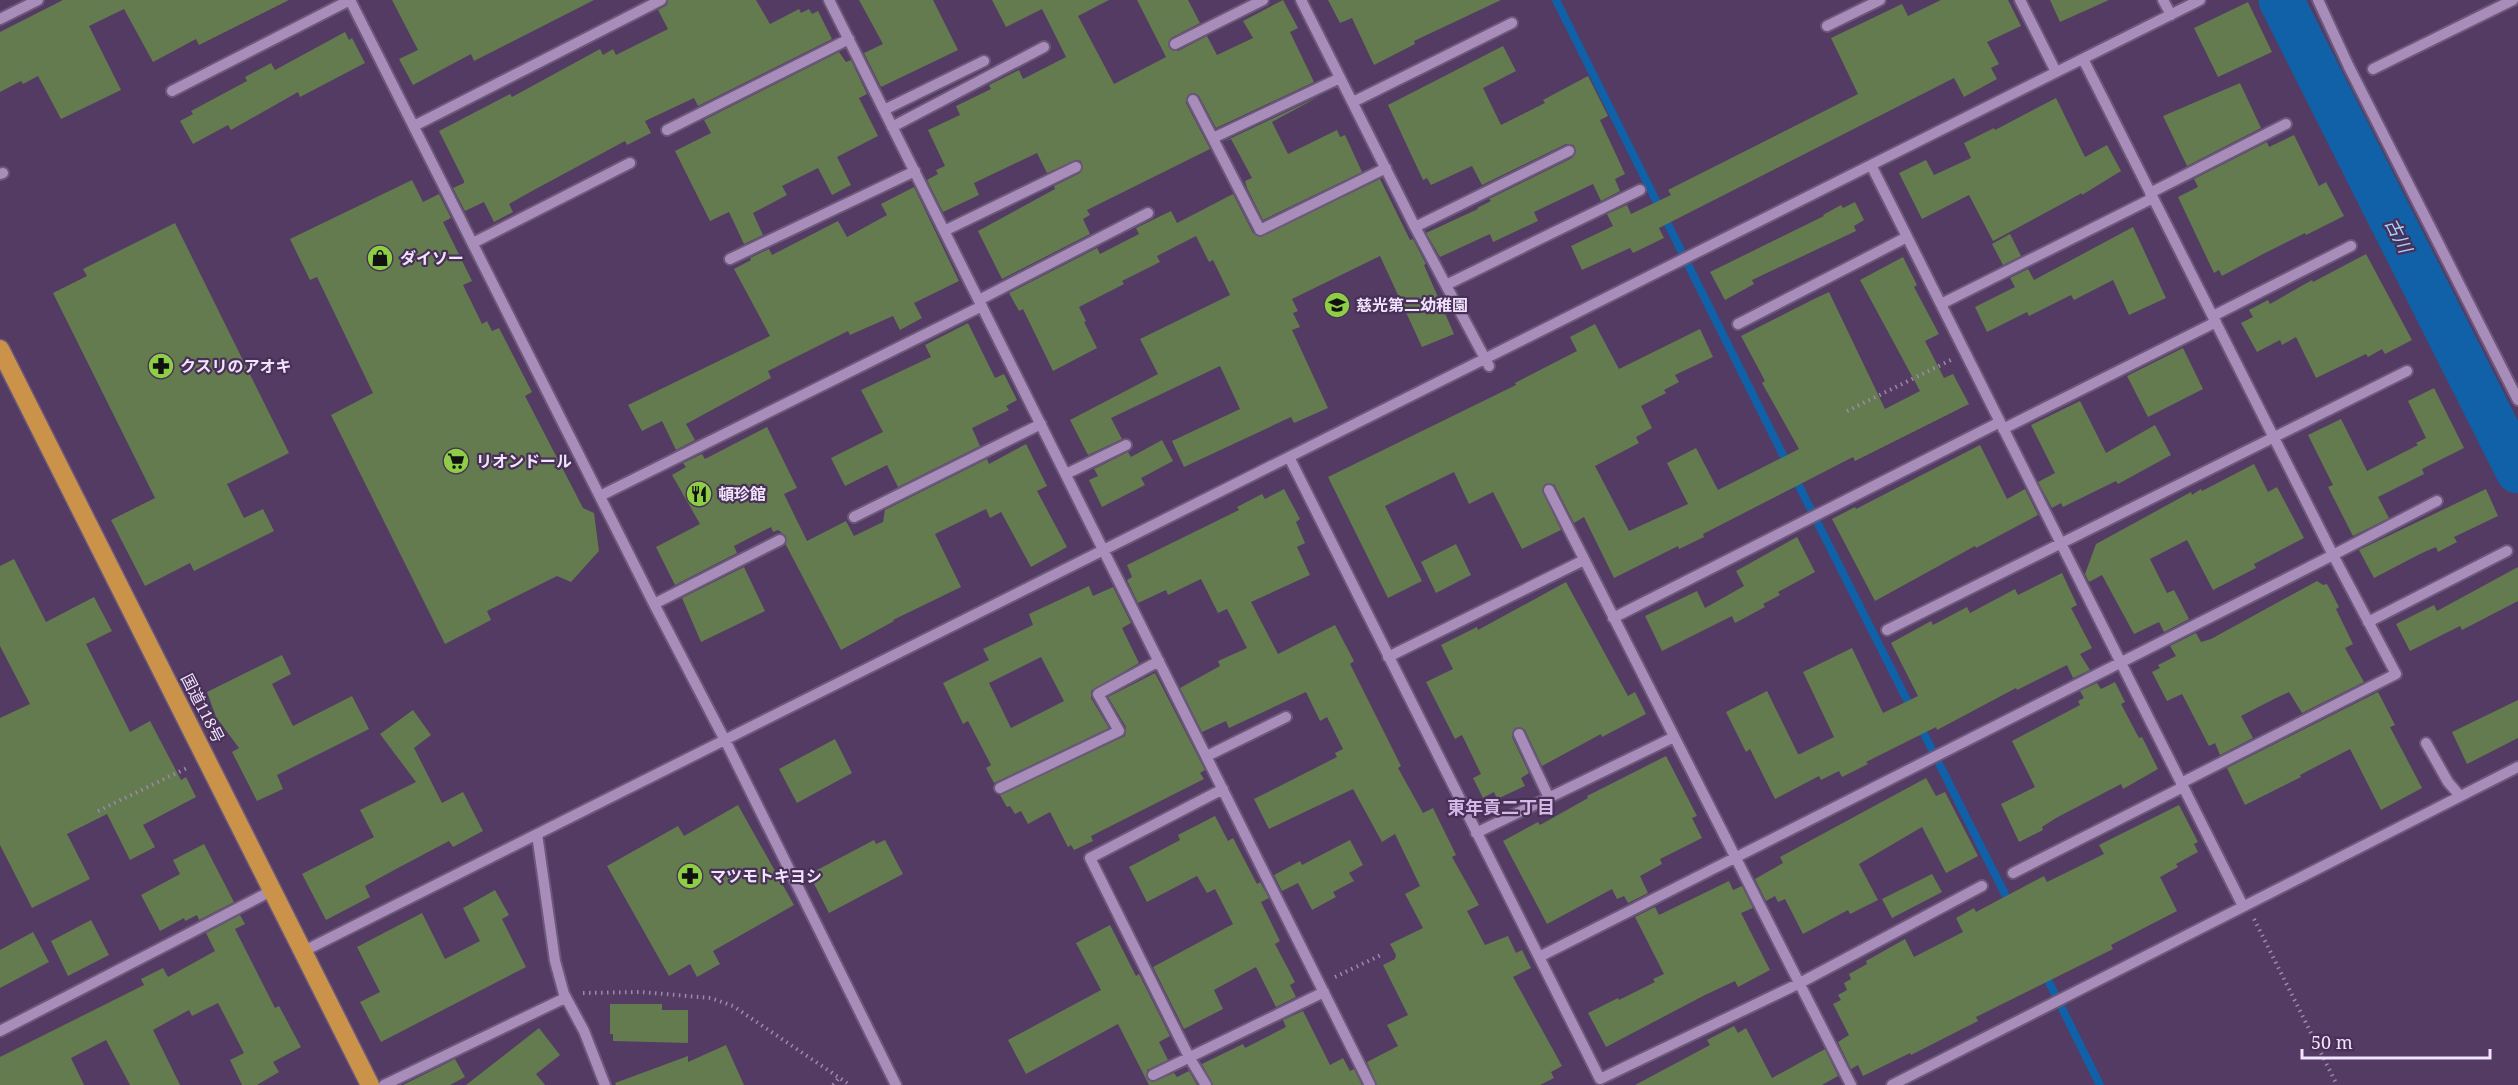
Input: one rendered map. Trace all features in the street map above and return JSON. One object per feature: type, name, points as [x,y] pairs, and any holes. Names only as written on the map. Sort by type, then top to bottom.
[{"type":"highway","name":"国道118号","points":[[0,349],[370,1085]]},
{"type":"street","points":[[0,20],[38,0]]},
{"type":"street","points":[[172,91],[350,0],[654,604],[725,740],[896,1085]]},
{"type":"street","points":[[414,126],[661,0]]},
{"type":"street","points":[[829,0],[1370,1085]]},
{"type":"street","points":[[1175,44],[1263,0]]},
{"type":"street","points":[[1301,0],[1415,227],[1487,363]]},
{"type":"street","points":[[1827,26],[1880,0]]},
{"type":"street","points":[[2020,0],[2056,72]]},
{"type":"street","points":[[2163,0],[2171,15]]},
{"type":"street","points":[[304,951],[1289,457],[1487,363],[1699,251],[2200,0]]},
{"type":"street","points":[[2318,0],[2349,67],[2518,400]]},
{"type":"street","points":[[2373,69],[2513,0]]},
{"type":"street","points":[[1353,102],[1512,23]]},
{"type":"street","points":[[667,130],[849,39]]},
{"type":"street","points":[[892,127],[1044,47]]},
{"type":"street","points":[[2013,873],[2396,674],[2333,555],[2082,59]]},
{"type":"street","points":[[884,110],[984,61]]},
{"type":"street","points":[[1213,138],[1340,78]]},
{"type":"street","points":[[1193,100],[1260,230],[1386,168]]},
{"type":"street","points":[[1941,304],[2286,124]]},
{"type":"street","points":[[1415,227],[1569,151]]},
{"type":"street","points":[[473,243],[630,163]]},
{"type":"street","points":[[1871,165],[2182,785],[2245,905]]},
{"type":"street","points":[[944,231],[1076,167]]},
{"type":"street","points":[[730,259],[915,171]]},
{"type":"street","points":[[1446,285],[1640,190]]},
{"type":"street","points":[[600,496],[980,303],[1148,213]]},
{"type":"street","points":[[1738,324],[1907,237]]},
{"type":"street","points":[[1613,618],[2214,319],[2351,246]]},
{"type":"street","points":[[1887,630],[2407,371]]},
{"type":"street","points":[[854,517],[1041,424]]},
{"type":"street","points":[[1066,474],[1126,445]]},
{"type":"street","points":[[1289,457],[1600,1079],[1798,984],[1982,886]]},
{"type":"street","points":[[1549,490],[1851,1085]]},
{"type":"street","points":[[1539,957],[1736,860],[2437,501]]},
{"type":"street","points":[[654,604],[780,540]]},
{"type":"street","points":[[2368,622],[2506,550]]},
{"type":"street","points":[[1388,657],[1584,560]]},
{"type":"street","points":[[1000,788],[1119,731],[1098,694],[1159,661]]},
{"type":"street","points":[[1206,756],[1286,717]]},
{"type":"street","points":[[1519,734],[1550,798]]},
{"type":"street","points":[[1476,833],[1674,737]]},
{"type":"street","points":[[2426,743],[2448,782],[2460,796]]},
{"type":"street","points":[[1892,1085],[2518,767]]},
{"type":"street","points":[[1206,1085],[1189,1057],[1090,858],[1223,789]]},
{"type":"street","points":[[537,834],[555,961],[565,996],[584,1030],[605,1085]]},
{"type":"street","points":[[0,1030],[273,890]]},
{"type":"street","points":[[1153,1075],[1322,988]]},
{"type":"street","points":[[384,1085],[565,996]]},
{"type":"path","points":[[1847,411],[1966,353]]},
{"type":"path","points":[[98,811],[207,759]]},
{"type":"path","points":[[2245,905],[2337,1085]]},
{"type":"path","points":[[1322,988],[1383,954]]},
{"type":"path","points":[[565,996],[640,992],[711,998],[733,1006],[850,1085]]},
{"type":"path","points":[[833,1085],[840,1077]]},
{"type":"building","points":[[63,0],[289,0],[199,45],[196,39],[153,62],[124,9],[89,26],[121,90],[61,119],[38,76],[23,84],[21,81],[0,92],[0,32]]},
{"type":"building","points":[[392,0],[594,0],[474,61],[471,54],[413,85],[399,59],[418,50]]},
{"type":"building","points":[[668,0],[756,0],[770,24],[799,9],[801,13],[809,9],[812,14],[818,11],[832,39],[698,106],[694,98],[645,121],[651,133],[627,145],[625,141],[509,204],[513,212],[494,222],[484,202],[465,211],[453,188],[464,181],[439,131],[510,94],[512,97],[600,49],[603,55],[613,49],[616,55],[668,29],[658,10],[667,5]]},
{"type":"building","points":[[859,0],[933,0],[958,50],[881,87],[864,53],[883,44]]},
{"type":"building","points":[[992,0],[1109,0],[1078,16],[1114,84],[1166,57],[1137,0],[1188,0],[1200,23],[1171,38],[1168,43],[1169,48],[1178,51],[1207,36],[1217,55],[1253,38],[1243,21],[1283,0],[1298,28],[1290,32],[1314,82],[1216,128],[1199,96],[1194,93],[1189,94],[1186,103],[1210,149],[1087,210],[1090,215],[1083,219],[1090,234],[1002,279],[978,231],[1055,189],[1054,186],[1080,173],[1083,167],[1081,161],[1076,160],[1047,173],[1037,153],[974,183],[979,195],[943,212],[927,180],[938,174],[936,170],[945,166],[928,130],[960,115],[956,106],[991,89],[989,85],[1019,70],[1023,79],[1066,57],[1042,9],[1006,27]]},
{"type":"building","points":[[1328,0],[1501,0],[1414,41],[1415,44],[1374,65],[1352,18],[1340,23]]},
{"type":"building","points":[[1941,0],[2008,0],[2021,26],[1987,42],[1999,64],[1991,68],[1997,79],[1964,97],[1954,78],[1659,228],[1664,238],[1633,253],[1630,248],[1582,270],[1571,246],[1613,226],[1607,214],[1627,205],[1631,214],[1671,195],[1668,190],[1858,94],[1831,38],[1902,4],[1908,16]]},
{"type":"building","points":[[2050,0],[2109,0],[2060,22]]},
{"type":"building","points":[[2248,2],[2272,52],[2218,77],[2194,28]]},
{"type":"building","points":[[345,32],[349,40],[352,38],[365,63],[300,97],[298,92],[231,130],[228,125],[193,144],[180,121],[193,114],[191,111],[247,81],[245,77],[271,63],[275,70]]},
{"type":"building","points":[[1503,46],[1516,71],[1483,88],[1501,125],[1545,103],[1543,100],[1588,76],[1608,116],[1600,120],[1625,174],[1615,179],[1620,191],[1601,201],[1593,184],[1534,212],[1538,221],[1493,242],[1490,234],[1440,257],[1426,233],[1478,209],[1491,201],[1489,199],[1572,158],[1576,152],[1574,145],[1566,144],[1482,185],[1472,166],[1431,185],[1427,178],[1423,180],[1388,105]]},
{"type":"building","points":[[839,52],[846,62],[851,60],[867,94],[859,98],[878,136],[837,157],[851,185],[832,195],[818,168],[782,186],[787,195],[753,213],[763,235],[744,244],[729,212],[710,221],[675,151],[711,133],[704,120]]},
{"type":"building","points":[[2240,83],[2261,128],[2187,166],[2163,116]]},
{"type":"building","points":[[1320,96],[1272,122],[1288,154],[1337,130],[1340,137],[1345,135],[1362,172],[1263,220],[1245,181],[1252,178],[1231,139],[1223,142]]},
{"type":"building","points":[[2056,98],[2085,157],[2107,145],[2121,171],[2082,195],[2082,193],[1993,241],[1969,195],[1922,219],[1899,173],[1926,160],[1934,175],[1971,158],[1964,143],[1994,128],[1995,130]]},
{"type":"building","points":[[2294,135],[2319,186],[2326,182],[2344,216],[2306,235],[2305,233],[2222,276],[2219,270],[2214,273],[2178,197],[2198,187],[2194,179],[2267,142],[2269,147]]},
{"type":"building","points":[[1380,179],[1410,240],[1413,239],[1426,264],[1424,265],[1454,334],[1422,347],[1380,256],[1292,299],[1298,311],[1293,313],[1300,327],[1292,330],[1328,408],[1294,423],[1291,417],[1184,467],[1172,441],[1240,409],[1220,366],[1111,418],[1122,439],[1088,455],[1070,420],[1158,374],[1140,339],[1230,295],[1213,260],[1209,262],[1196,236],[1157,256],[1160,262],[1122,281],[1124,284],[1079,307],[1097,348],[1053,371],[1023,309],[1019,311],[1009,293],[1097,248],[1100,254],[1139,234],[1136,228],[1171,211],[1177,223],[1233,194],[1253,233],[1260,237]]},
{"type":"building","name":"リオンドール","points":[[412,180],[423,202],[439,194],[451,218],[443,222],[472,281],[463,285],[482,324],[487,321],[492,331],[499,328],[532,392],[525,396],[583,508],[594,513],[599,551],[571,582],[557,576],[487,611],[491,620],[445,644],[331,415],[373,393],[317,277],[310,280],[290,239]]},
{"type":"building","points":[[914,187],[959,281],[914,303],[922,318],[900,330],[893,316],[850,335],[848,331],[768,371],[771,378],[686,424],[695,440],[676,450],[662,421],[642,431],[628,405],[770,336],[734,269],[769,249],[772,255],[838,221],[847,237],[887,215],[881,204]]},
{"type":"building","points":[[1855,202],[1864,220],[1854,226],[1856,231],[1752,280],[1754,284],[1725,300],[1710,272],[1824,216],[1841,205],[1843,208]]},
{"type":"building","points":[[175,223],[289,453],[227,484],[244,518],[263,509],[274,531],[194,571],[190,563],[145,586],[111,520],[155,498],[53,293],[87,276],[83,269]]},
{"type":"building","points":[[2133,227],[2166,298],[2129,315],[2113,280],[2074,300],[2071,295],[2029,316],[2027,312],[1987,332],[1975,307],[2015,287],[2010,278],[2028,269],[2034,280]]},
{"type":"building","points":[[2010,234],[2021,256],[2003,265],[1992,244]]},
{"type":"building","points":[[2366,254],[2412,340],[2385,354],[2382,349],[2368,357],[2366,354],[2316,378],[2296,337],[2282,345],[2280,340],[2257,352],[2241,323],[2253,317],[2249,310],[2268,300],[2270,304],[2312,280],[2313,282]]},
{"type":"building","points":[[1903,257],[1917,285],[1914,287],[1939,334],[1925,341],[1944,378],[1953,374],[1969,404],[1855,461],[1853,457],[1703,534],[1704,537],[1679,549],[1678,546],[1614,578],[1584,517],[1574,523],[1554,484],[1545,484],[1542,490],[1561,530],[1522,549],[1493,492],[1469,504],[1454,472],[1385,506],[1422,581],[1388,598],[1328,477],[1516,385],[1515,383],[1577,351],[1570,337],[1595,324],[1619,369],[1700,329],[1713,357],[1675,375],[1679,382],[1664,390],[1666,393],[1641,406],[1652,428],[1636,437],[1639,443],[1595,466],[1629,531],[1688,504],[1667,463],[1696,448],[1718,490],[1799,449],[1762,383],[1765,381],[1741,336],[1814,299],[1829,292],[1885,409],[1920,391],[1860,280]]},
{"type":"building","points":[[968,323],[995,378],[1004,374],[1017,400],[1006,406],[1009,410],[972,428],[980,446],[898,487],[887,465],[845,486],[831,458],[883,432],[861,390],[931,357],[925,345]]},
{"type":"building","points":[[2183,348],[2203,389],[2148,417],[2127,376]]},
{"type":"building","points":[[2434,388],[2464,448],[2422,469],[2424,474],[2378,497],[2389,518],[2353,536],[2328,487],[2333,485],[2308,435],[2341,419],[2367,471],[2418,445],[2416,443],[2426,438],[2408,401]]},
{"type":"building","points":[[2080,401],[2106,453],[2155,425],[2171,455],[2118,484],[2116,481],[2063,507],[2061,503],[2052,508],[2038,482],[2055,473],[2031,425]]},
{"type":"building","points":[[767,427],[797,488],[784,494],[807,541],[846,521],[854,536],[883,522],[885,510],[987,459],[989,464],[1026,444],[1047,486],[1037,491],[1067,547],[1031,567],[1001,512],[990,518],[986,509],[935,534],[961,587],[893,620],[841,650],[786,545],[786,536],[778,530],[773,532],[771,527],[734,546],[737,553],[675,585],[656,547],[700,524],[672,475],[686,467],[683,463],[702,454],[705,459]]},
{"type":"building","points":[[1162,440],[1173,461],[1141,478],[1145,485],[1102,507],[1089,480],[1098,476],[1094,469],[1128,452],[1131,457]]},
{"type":"building","points":[[1980,445],[2007,499],[2025,489],[2038,515],[1976,548],[1975,546],[1875,601],[1832,519]]},
{"type":"building","points":[[2254,464],[2268,492],[2277,487],[2304,538],[2254,564],[2256,568],[2213,590],[2187,540],[2150,559],[2167,593],[2174,590],[2189,619],[2164,632],[2159,622],[2134,634],[2102,575],[2089,582],[2085,574],[2096,544],[2191,492],[2192,495],[2201,489],[2202,491]]},
{"type":"building","points":[[1284,489],[1300,519],[1296,522],[1305,543],[1297,547],[1310,575],[1251,602],[1278,654],[1335,625],[1354,661],[1350,664],[1401,766],[1398,768],[1423,813],[1433,808],[1456,855],[1452,857],[1479,905],[1467,911],[1485,945],[1508,936],[1516,953],[1522,950],[1531,968],[1513,977],[1562,1066],[1551,1072],[1554,1078],[1540,1085],[1377,1085],[1367,1062],[1398,1046],[1387,1025],[1408,1015],[1383,965],[1395,959],[1396,955],[1390,944],[1423,928],[1405,894],[1420,886],[1395,834],[1382,842],[1353,789],[1269,829],[1254,799],[1337,757],[1335,753],[1343,749],[1327,717],[1320,721],[1306,692],[1229,728],[1226,721],[1202,732],[1180,688],[1220,666],[1218,661],[1247,648],[1227,609],[1218,613],[1201,579],[1168,595],[1166,590],[1138,603],[1127,580],[1132,577],[1127,565],[1239,510],[1237,507],[1262,494],[1265,499]]},
{"type":"building","points":[[2486,489],[2498,516],[2454,537],[2457,542],[2438,552],[2436,547],[2374,578],[2359,550]]},
{"type":"building","points":[[1797,537],[1815,572],[1778,592],[1780,595],[1763,604],[1765,607],[1735,623],[1732,616],[1662,651],[1645,616],[1697,591],[1705,608],[1744,586],[1736,571]]},
{"type":"building","points":[[1456,544],[1471,575],[1436,593],[1421,562]]},
{"type":"building","points":[[14,559],[46,622],[94,597],[112,631],[86,644],[130,732],[150,721],[181,780],[186,777],[196,797],[143,825],[155,847],[130,860],[107,814],[67,834],[90,879],[32,908],[0,845],[0,718],[30,704],[0,646],[0,566]]},
{"type":"building","points":[[744,567],[765,611],[701,642],[682,598]]},
{"type":"building","points":[[2518,567],[2518,601],[2462,630],[2460,626],[2410,651],[2396,624],[2434,605],[2437,611]]},
{"type":"building","points":[[2062,573],[2077,605],[2071,608],[2092,648],[2080,654],[2090,670],[2073,678],[2067,665],[2017,690],[2016,688],[1937,730],[1936,727],[1866,762],[1868,764],[1842,777],[1839,771],[1821,780],[1819,776],[1775,799],[1750,749],[1746,752],[1726,712],[1767,691],[1800,754],[1834,737],[1803,672],[1852,648],[1883,713],[1918,696],[1891,643],[1931,621],[1933,625],[1967,607],[1970,613],[2015,589],[2018,595]]},
{"type":"building","points":[[2317,581],[2323,585],[2327,584],[2339,607],[2336,609],[2353,644],[2345,648],[2364,682],[2302,713],[2289,692],[2276,698],[2241,716],[2253,738],[2220,755],[2215,743],[2209,746],[2182,694],[2167,701],[2152,672],[2160,668],[2158,665],[2176,656],[2170,646],[2196,633],[2201,642],[2211,639]]},
{"type":"building","points":[[1566,582],[1628,696],[1635,692],[1646,714],[1602,737],[1601,734],[1542,766],[1525,730],[1520,727],[1515,728],[1512,737],[1529,773],[1521,778],[1525,786],[1497,799],[1494,792],[1483,798],[1473,778],[1481,774],[1462,735],[1455,739],[1426,682],[1453,669],[1441,645],[1477,627],[1478,630]]},
{"type":"building","points":[[1089,586],[1093,596],[1113,587],[1131,623],[1122,628],[1139,663],[1091,691],[1091,698],[1109,728],[994,783],[986,768],[991,765],[968,721],[963,724],[943,683],[989,660],[983,649],[1033,625],[1029,614]],"holes":[[[1041,657],[1064,701],[1011,728],[989,683]]]},
{"type":"building","points":[[282,655],[291,674],[272,684],[293,726],[352,696],[369,729],[277,775],[283,789],[257,801],[232,752],[239,748],[216,717],[207,692]]},
{"type":"building","points":[[1155,673],[1205,770],[1200,773],[1204,779],[1091,836],[1093,841],[1074,850],[1071,845],[1068,847],[1050,812],[1028,824],[1021,811],[1015,814],[1010,806],[1007,807],[1000,795],[1125,736],[1126,727],[1108,697]]},
{"type":"building","points":[[2115,682],[2125,702],[2121,704],[2139,738],[2142,737],[2158,769],[2123,789],[2121,784],[2056,818],[2042,827],[2043,830],[2019,842],[2001,804],[2035,787],[2012,741],[2080,705],[2078,701],[2084,698],[2080,691],[2097,683],[2101,689]]},
{"type":"building","points":[[2378,692],[2395,725],[2390,727],[2422,788],[2381,810],[2350,749],[2245,805],[2227,768]]},
{"type":"building","points":[[2518,700],[2518,738],[2467,764],[2452,732]]},
{"type":"building","points":[[413,710],[431,735],[414,748],[442,803],[463,792],[483,831],[453,847],[449,841],[365,886],[370,897],[326,920],[302,874],[374,837],[360,810],[416,782],[380,734]]},
{"type":"building","points":[[835,739],[852,773],[797,803],[779,769]]},
{"type":"building","points":[[1666,756],[1697,816],[1692,818],[1702,838],[1660,859],[1662,864],[1640,876],[1648,893],[1628,903],[1624,896],[1617,899],[1612,889],[1547,924],[1503,841],[1538,822],[1540,825],[1588,798],[1587,796]]},
{"type":"building","points":[[1926,778],[1936,796],[1945,792],[1978,856],[1946,873],[1922,827],[1859,864],[1878,900],[1850,914],[1848,910],[1803,934],[1785,899],[1778,902],[1775,896],[1766,901],[1755,879],[1783,863],[1780,857]]},
{"type":"building","points":[[738,805],[794,905],[713,951],[720,964],[697,977],[690,964],[669,976],[607,866],[678,826],[684,836]]},
{"type":"building","points":[[2179,805],[2198,842],[2194,844],[2198,852],[2176,864],[2178,867],[2160,877],[2177,911],[2111,945],[2113,949],[1976,1017],[1978,1021],[1911,1055],[1910,1053],[1863,1076],[1858,1065],[1851,1069],[1838,1042],[1849,1035],[1833,1004],[1841,1000],[1838,995],[1847,990],[1844,983],[1851,979],[1849,974],[1867,964],[1866,961],[1905,939],[1914,957],[1963,932],[1956,918],[1974,908],[1976,912],[2044,876],[2047,882],[2104,854],[2099,845]]},
{"type":"building","points":[[1215,816],[1228,841],[1233,838],[1257,884],[1260,882],[1269,898],[1261,902],[1280,941],[1275,944],[1295,982],[1290,985],[1296,997],[1276,1007],[1256,967],[1214,990],[1223,1009],[1184,1029],[1153,967],[1233,924],[1215,889],[1207,893],[1197,876],[1147,902],[1129,867],[1180,840],[1178,835]]},
{"type":"building","points":[[874,840],[876,844],[885,840],[903,874],[829,913],[811,878],[819,874],[817,870]]},
{"type":"building","points":[[1350,840],[1363,865],[1349,873],[1354,881],[1333,892],[1336,897],[1312,910],[1298,883],[1282,891],[1274,875],[1300,861],[1302,865]]},
{"type":"building","points":[[204,844],[234,902],[199,920],[197,915],[185,921],[184,918],[160,931],[141,895],[180,874],[173,860]]},
{"type":"building","points":[[1932,874],[1942,892],[1892,918],[1882,899]]},
{"type":"building","points":[[1729,881],[1733,890],[1742,886],[1753,908],[1741,913],[1770,970],[1738,987],[1735,981],[1705,995],[1606,1047],[1588,1013],[1655,982],[1653,979],[1664,974],[1635,917],[1655,907],[1659,915]]},
{"type":"building","points":[[495,890],[509,915],[502,919],[526,967],[381,1042],[360,1002],[380,992],[357,947],[422,913],[445,959],[480,941],[463,908]]},
{"type":"building","points":[[240,915],[245,924],[235,929],[275,1008],[279,1006],[301,1047],[273,1062],[279,1072],[257,1085],[242,1085],[230,1060],[244,1053],[218,1003],[192,1016],[189,1010],[153,1030],[180,1085],[130,1085],[106,1040],[71,1058],[84,1085],[0,1085],[0,1057],[144,985],[141,979],[163,968],[168,977],[215,951],[206,933]]},
{"type":"building","points":[[91,920],[109,955],[68,976],[51,941]]},
{"type":"building","points":[[1110,925],[1136,976],[1139,974],[1170,1036],[1159,1042],[1168,1060],[1147,1070],[1147,1079],[1153,1082],[1174,1073],[1177,1077],[1189,1071],[1197,1085],[1149,1085],[1118,1024],[1026,1074],[1008,1040],[1101,990],[1076,943]]},
{"type":"building","points":[[33,932],[49,962],[0,988],[0,950]]},
{"type":"building","points":[[610,1004],[662,1004],[662,1010],[688,1010],[688,1043],[613,1041],[613,1034],[610,1034]]},
{"type":"building","points":[[1303,1011],[1330,1065],[1343,1058],[1350,1071],[1354,1069],[1362,1085],[1213,1085],[1202,1064],[1243,1044],[1245,1048],[1286,1027],[1283,1020]]},
{"type":"building","points":[[1734,1026],[1738,1033],[1746,1028],[1772,1078],[1825,1049],[1838,1076],[1822,1085],[1635,1085],[1710,1045],[1707,1040]]},
{"type":"building","points":[[539,1028],[560,1055],[536,1074],[545,1085],[466,1085]]},
{"type":"building","points":[[726,1045],[744,1085],[616,1085],[615,1083],[688,1056],[688,1062]]},
{"type":"building","points":[[455,1059],[465,1077],[450,1085],[403,1085]]},
{"type":"waterway","points":[[1556,0],[1788,465]]},
{"type":"waterway","name":"古川","points":[[2281,0],[2518,471]]},
{"type":"waterway","points":[[1795,478],[1911,708]]},
{"type":"waterway","points":[[1919,724],[2010,904]]},
{"type":"waterway","points":[[2045,974],[2100,1085]]},
{"type":"place","name":"ダイソー","points":[[380,258]]},
{"type":"place","name":"慈光第二幼稚園","points":[[1337,305]]},
{"type":"place","name":"クスリのアオキ","points":[[161,366]]},
{"type":"place","name":"リオンドール","points":[[456,461]]},
{"type":"place","name":"頓珍館","points":[[699,494]]},
{"type":"place","name":"マツモトキヨシ","points":[[690,876]]},
{"type":"district","name":"東年貢二丁目","points":[[1501,807]]}]
